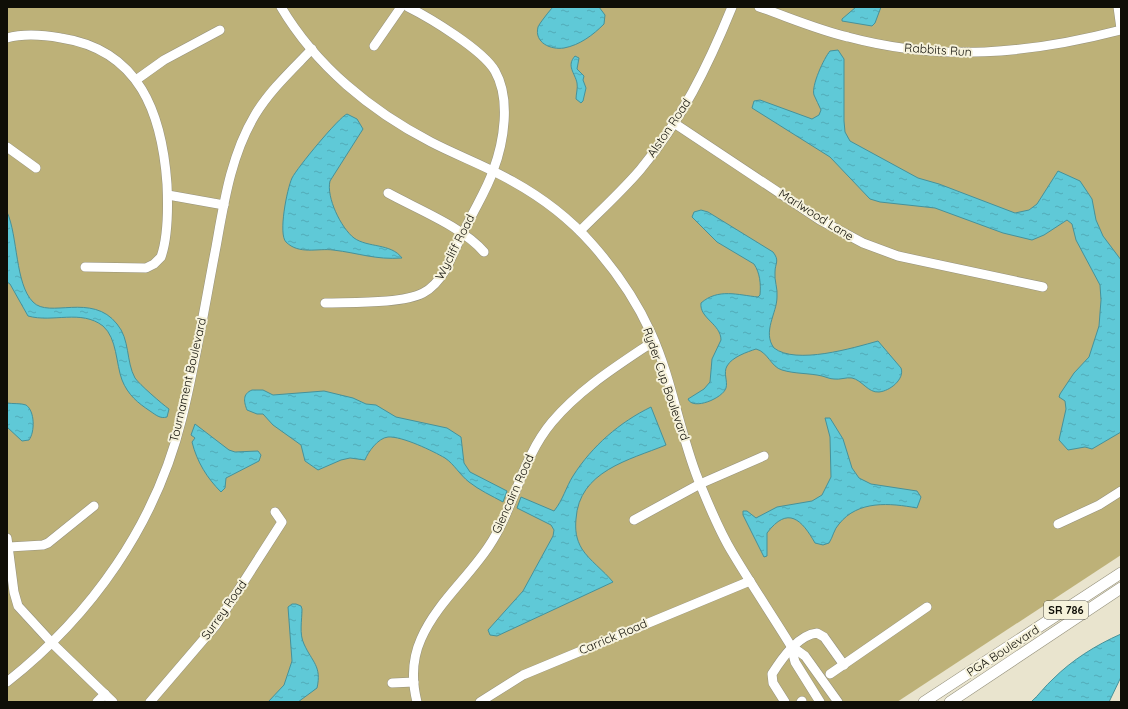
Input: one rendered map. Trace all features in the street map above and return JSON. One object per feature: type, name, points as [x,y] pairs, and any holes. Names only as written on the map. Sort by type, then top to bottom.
[{"type":"main road","name":"PGA Boulevard","points":[[924,702],[1121,573]]},
{"type":"main road","name":"PGA Boulevard","points":[[950,702],[1121,588]]},
{"type":"street","name":"Ryder Cup Boulevard","points":[[281,7],[297,32],[312,50],[347,84],[385,116],[433,143],[513,181],[562,215],[580,231],[624,285],[654,341],[686,445],[700,484],[731,551],[795,648],[805,656],[838,702]]},
{"type":"street","points":[[374,46],[401,7]]},
{"type":"street","name":"Wycliff Road","points":[[325,303],[413,298],[422,294],[441,278],[493,171],[503,135],[504,120],[502,91],[495,72],[484,58],[436,22],[408,7]]},
{"type":"street","name":"Alston Road","points":[[580,231],[639,171],[674,123],[703,75],[732,7]]},
{"type":"street","name":"Rabbits Run","points":[[759,7],[853,39],[893,47],[947,52],[999,52],[1038,48],[1076,42],[1121,30]]},
{"type":"street","points":[[1118,7],[1121,30]]},
{"type":"street","points":[[136,80],[164,60],[220,30]]},
{"type":"street","points":[[7,38],[27,35],[54,37],[96,47],[120,64],[136,80],[152,106],[162,143],[168,195],[162,252],[154,264],[141,269],[85,267]]},
{"type":"street","name":"Tournament Boulevard","points":[[7,682],[52,643],[92,599],[120,561],[140,526],[165,472],[182,417],[224,205],[238,150],[255,115],[279,84],[312,50]]},
{"type":"street","name":"Marlwood Lane","points":[[674,123],[820,220],[863,243],[898,256],[1043,287]]},
{"type":"street","points":[[7,147],[36,168]]},
{"type":"street","points":[[388,192],[463,233],[475,242],[484,252]]},
{"type":"street","points":[[168,195],[224,205]]},
{"type":"street","name":"Glencairn Road","points":[[417,702],[414,682],[415,662],[421,638],[442,607],[489,546],[506,514],[525,465],[541,438],[569,403],[587,387],[654,341]]},
{"type":"street","points":[[634,520],[700,484],[764,456]]},
{"type":"street","points":[[1058,524],[1099,504],[1121,491]]},
{"type":"street","points":[[9,547],[43,545],[48,543],[94,506]]},
{"type":"street","name":"Surrey Road","points":[[150,702],[216,625],[227,609],[282,522],[276,512]]},
{"type":"street","points":[[7,538],[9,547],[11,599],[52,643],[113,702]]},
{"type":"street","name":"Carrick Road","points":[[480,702],[523,675],[750,581]]},
{"type":"street","points":[[830,674],[928,607]]},
{"type":"street","points":[[785,702],[773,683],[772,674],[785,658],[808,635],[817,633],[824,637],[844,665]]},
{"type":"street","name":"Ryder Cup Boulevard","points":[[795,648],[795,662],[820,702]]},
{"type":"street","name":"Ryder Cup Boulevard","points":[[795,648],[807,652],[824,676],[827,687]]},
{"type":"street","points":[[800,671],[811,664]]},
{"type":"street","points":[[392,683],[414,682]]},
{"type":"street","points":[[97,702],[105,694]]},
{"type":"shaded area","points":[[7,7],[1121,7],[1121,555],[897,702],[7,702]]},
{"type":"water","points":[[553,7],[599,7],[605,15],[604,24],[591,36],[575,45],[564,48],[554,48],[541,41],[537,33],[538,27]]},
{"type":"water","points":[[856,7],[881,7],[875,23],[872,26],[842,21],[842,19]]},
{"type":"water","points":[[838,50],[844,59],[844,121],[845,132],[850,141],[918,178],[939,184],[1015,213],[1029,210],[1037,204],[1058,171],[1080,181],[1092,199],[1096,220],[1103,236],[1121,260],[1121,432],[1092,449],[1085,447],[1068,450],[1059,440],[1066,409],[1065,401],[1059,397],[1074,373],[1089,357],[1099,326],[1101,300],[1100,285],[1076,240],[1072,224],[1067,220],[1044,235],[1032,240],[1003,233],[935,208],[880,202],[870,199],[830,157],[752,108],[754,101],[760,100],[812,119],[819,115],[821,110],[814,95],[814,85],[827,55],[830,51]]},
{"type":"water","points":[[575,56],[579,58],[577,69],[584,76],[583,80],[586,88],[583,101],[581,103],[576,99],[577,83],[571,66],[572,60]]},
{"type":"water","points":[[347,114],[357,119],[363,129],[330,181],[329,188],[332,203],[344,227],[354,238],[392,250],[402,258],[375,257],[333,250],[303,250],[291,246],[286,242],[284,237],[284,211],[292,178],[318,143]]},
{"type":"water","points":[[701,210],[708,212],[773,252],[775,255],[777,260],[775,275],[777,297],[769,336],[774,348],[784,353],[796,355],[825,354],[878,341],[901,368],[901,376],[896,384],[883,391],[875,392],[868,389],[856,379],[852,378],[832,379],[817,375],[782,370],[775,366],[764,353],[756,349],[740,355],[729,363],[725,371],[726,388],[720,396],[708,402],[696,404],[691,402],[688,399],[704,389],[710,382],[712,359],[721,340],[718,330],[703,313],[701,303],[714,295],[721,294],[736,294],[758,297],[760,295],[759,275],[754,264],[717,242],[692,217],[694,212]]},
{"type":"water","points":[[7,212],[11,222],[23,284],[27,294],[33,302],[40,307],[49,308],[84,307],[96,309],[107,315],[121,330],[135,378],[169,409],[167,417],[160,417],[154,414],[137,402],[127,390],[120,374],[114,344],[108,331],[103,326],[86,318],[37,318],[28,316],[10,284],[7,282]]},
{"type":"water","points":[[252,390],[263,390],[273,395],[324,391],[353,398],[366,404],[376,405],[396,417],[447,428],[461,437],[464,463],[470,472],[507,491],[503,502],[469,482],[445,458],[417,444],[394,437],[384,438],[377,443],[368,453],[365,460],[350,458],[341,460],[318,470],[305,461],[301,445],[273,425],[263,414],[257,414],[247,410],[245,396]]},
{"type":"water","points":[[7,403],[24,404],[29,408],[33,427],[29,440],[22,441],[7,427]]},
{"type":"water","points":[[651,407],[666,445],[622,462],[596,478],[586,489],[579,503],[576,519],[576,534],[578,542],[585,553],[613,582],[497,636],[490,635],[488,630],[523,591],[553,536],[554,530],[551,525],[517,508],[521,497],[554,511],[573,476],[598,445],[628,420]]},
{"type":"water","points":[[825,418],[830,418],[843,439],[852,468],[859,478],[871,484],[917,491],[921,497],[917,508],[896,505],[875,505],[865,507],[847,516],[837,526],[829,543],[823,545],[815,543],[800,522],[788,518],[775,524],[767,533],[767,556],[764,557],[743,515],[743,511],[747,511],[756,518],[777,507],[812,501],[822,495],[831,477],[830,437]]},
{"type":"water","points":[[195,424],[229,450],[235,452],[258,451],[261,455],[259,461],[226,478],[225,488],[221,492],[207,475],[197,456],[192,442],[195,438],[191,435]]},
{"type":"water","points":[[292,604],[301,606],[302,609],[302,640],[317,669],[317,688],[298,702],[268,702],[284,685],[292,661],[288,607]]},
{"type":"water","points":[[1121,634],[1121,677],[1109,702],[1031,702],[1060,672],[1076,659],[1102,643]]}]
